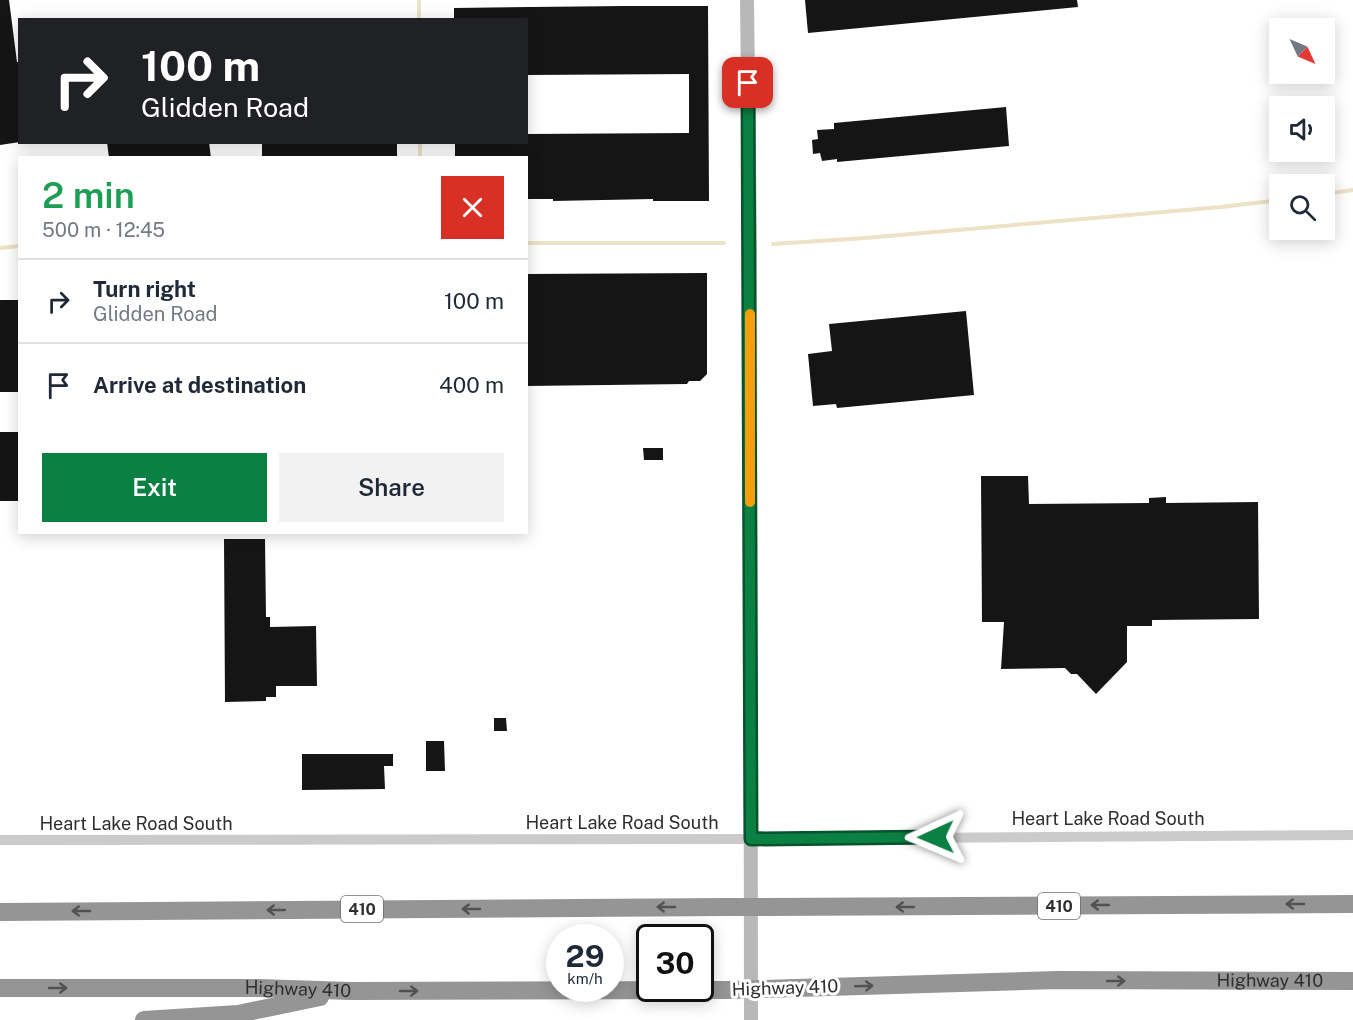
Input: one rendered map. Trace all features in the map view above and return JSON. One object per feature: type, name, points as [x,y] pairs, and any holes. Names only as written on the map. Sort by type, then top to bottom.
[{"type":"highway","name":"410","points":[[0,912],[1353,904]]},
{"type":"highway","name":"Highway 410","points":[[0,988],[258,988],[351,991],[726,990],[1057,981],[1353,981]]},
{"type":"highway","points":[[144,1020],[238,1014],[351,991]]},
{"type":"street","points":[[747,0],[751,1020]]},
{"type":"street","name":"Heart Lake Road South","points":[[0,840],[1353,835]]},
{"type":"building","points":[[0,0],[9,0],[18,62],[18,142],[0,145]]},
{"type":"building","points":[[805,0],[1077,0],[1078,7],[808,33]]},
{"type":"building","points":[[708,6],[709,201],[528,199],[528,156],[455,156],[455,144],[528,144],[528,134],[689,133],[689,74],[528,75],[528,18],[454,18],[454,8]]},
{"type":"building","points":[[1006,107],[1009,146],[837,162],[837,159],[822,161],[820,153],[813,154],[812,140],[818,139],[817,130],[834,129],[834,123]]},
{"type":"building","points":[[107,144],[209,144],[211,156],[109,156]]},
{"type":"building","points":[[262,144],[397,144],[397,156],[262,156]]},
{"type":"building","points":[[707,273],[707,374],[700,381],[689,381],[687,384],[528,386],[528,274]]},
{"type":"building","points":[[0,300],[18,300],[18,392],[0,392]]},
{"type":"building","points":[[966,311],[974,395],[837,408],[836,404],[813,406],[808,354],[832,351],[829,324]]},
{"type":"building","points":[[0,432],[18,432],[18,501],[0,501]]},
{"type":"building","points":[[643,448],[663,448],[663,460],[644,460]]},
{"type":"building","points":[[981,476],[1028,476],[1029,504],[1149,503],[1149,498],[1166,497],[1166,503],[1258,502],[1259,619],[1152,620],[1152,626],[1127,626],[1127,662],[1096,694],[1077,674],[1071,674],[1065,668],[1001,669],[1004,622],[982,622]]},
{"type":"building","points":[[224,539],[265,539],[266,617],[270,617],[270,627],[316,626],[317,686],[276,686],[276,697],[266,697],[266,701],[225,702]]},
{"type":"building","points":[[494,718],[506,718],[507,731],[494,731]]},
{"type":"building","points":[[426,741],[444,741],[445,771],[426,771]]},
{"type":"building","points":[[302,754],[393,754],[393,766],[384,766],[385,789],[302,790]]},
{"type":"waterway","points":[[419,0],[419,18]]},
{"type":"waterway","points":[[420,144],[420,156]]},
{"type":"waterway","points":[[1335,192],[1353,190]]},
{"type":"waterway","points":[[773,244],[865,238],[1269,201]]},
{"type":"waterway","points":[[528,243],[724,243]]},
{"type":"waterway","points":[[0,248],[18,246]]},
{"type":"slow traffic","points":[[750,314],[750,502]]},
{"type":"route","points":[[748,83],[751,839],[936,837]]}]
